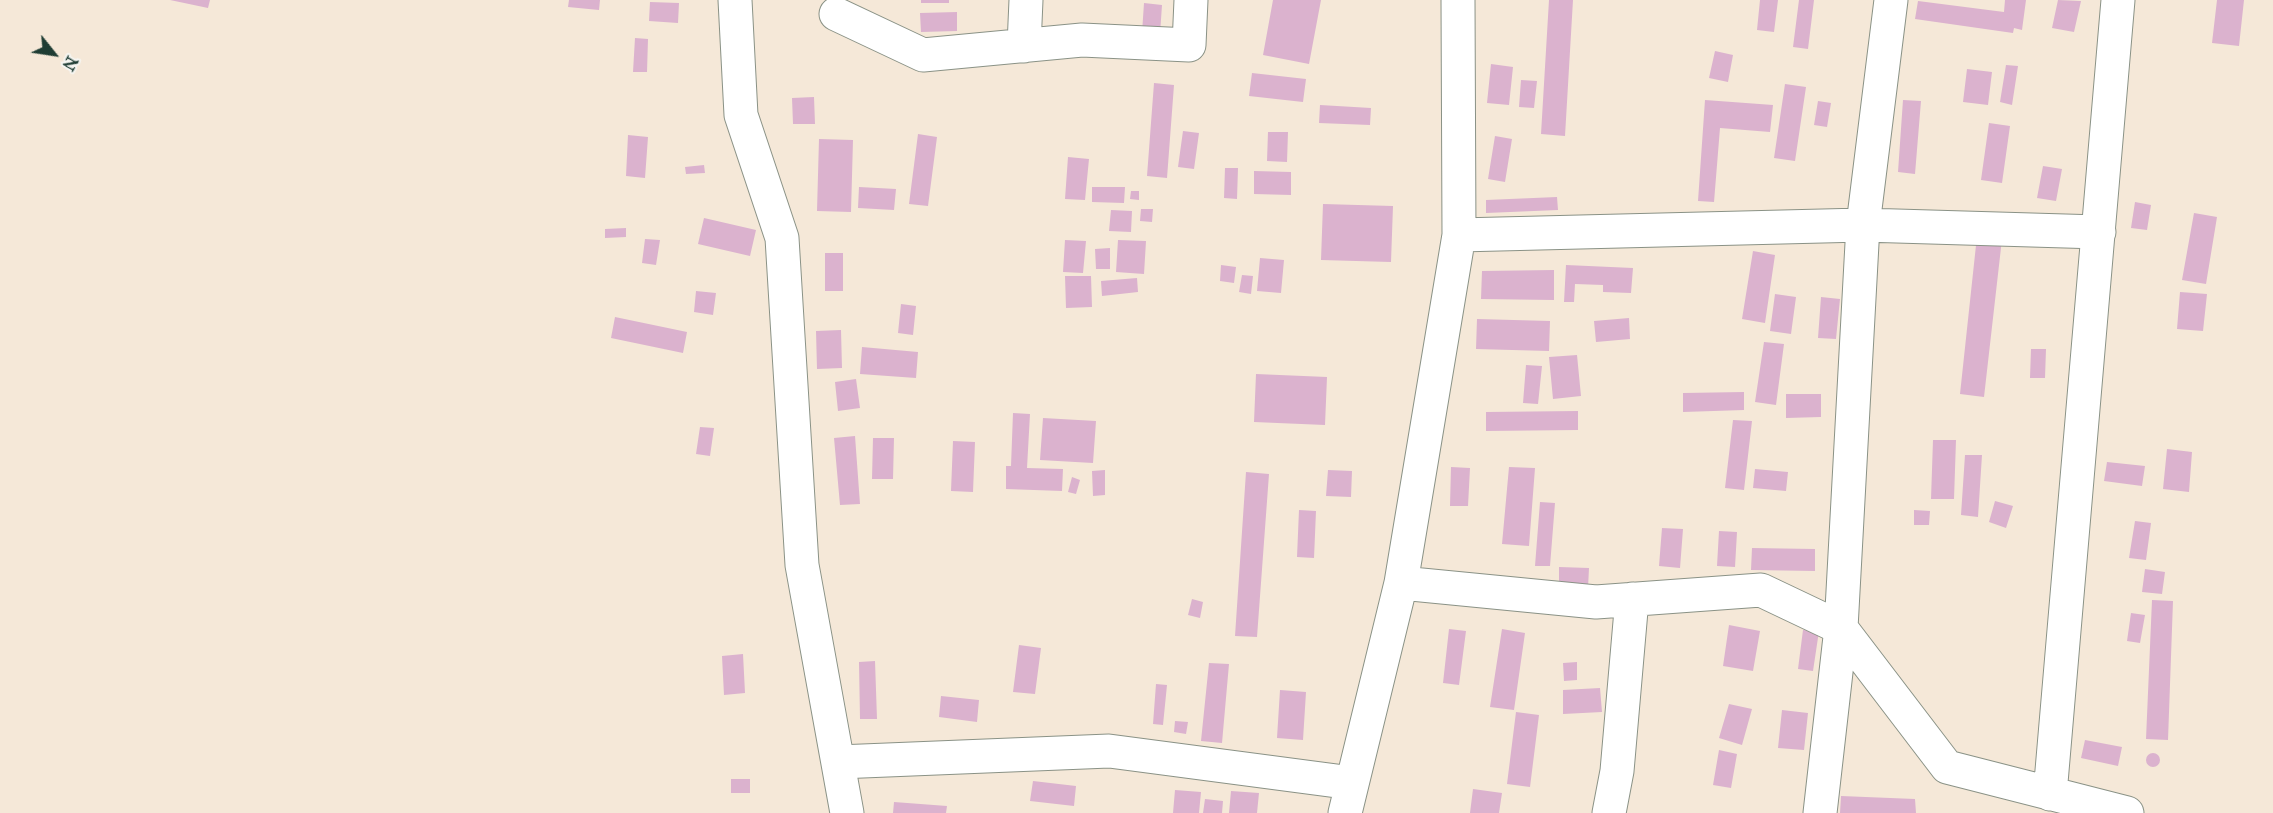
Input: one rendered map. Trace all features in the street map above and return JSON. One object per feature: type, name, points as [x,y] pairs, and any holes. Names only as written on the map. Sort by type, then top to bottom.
[{"type":"street","points":[[735,0],[741,115],[782,238],[802,565],[847,813]]},
{"type":"street","points":[[1024,46],[1026,0]]},
{"type":"street","points":[[836,14],[923,55],[1082,40],[1189,45],[1191,0]]},
{"type":"street","points":[[838,762],[1109,751],[1348,798],[1401,583],[1458,235],[1458,0]]},
{"type":"street","points":[[1820,813],[1841,628],[1863,225],[1891,0]]},
{"type":"street","points":[[2050,794],[2118,0]]},
{"type":"street","points":[[1458,235],[1863,225],[2098,232]]},
{"type":"street","points":[[1401,583],[1596,602],[1761,590],[1841,628],[1947,767],[2127,813]]},
{"type":"street","points":[[1609,813],[1617,771],[1632,599]]},
{"type":"building","points":[[170,0],[210,0],[208,8]]},
{"type":"building","points":[[569,0],[600,0],[599,10],[568,7]]},
{"type":"building","points":[[921,0],[949,0],[949,3],[921,3]]},
{"type":"building","points":[[1273,0],[1321,0],[1309,64],[1263,55]]},
{"type":"building","points":[[1549,0],[1573,0],[1565,136],[1541,134]]},
{"type":"building","points":[[1760,0],[1778,0],[1774,32],[1757,30]]},
{"type":"building","points":[[1799,0],[1814,0],[1808,49],[1793,47]]},
{"type":"building","points":[[2005,0],[2026,0],[2022,30],[2014,28],[2013,33],[1915,19],[1918,1],[2004,12]]},
{"type":"building","points":[[2058,0],[2081,1],[2074,32],[2052,28]]},
{"type":"building","points":[[2217,0],[2244,0],[2239,46],[2212,43]]},
{"type":"building","points":[[650,2],[679,3],[678,23],[649,21]]},
{"type":"building","points":[[1144,3],[1162,5],[1160,34],[1142,33]]},
{"type":"building","points":[[957,12],[957,31],[921,32],[920,13]]},
{"type":"building","points":[[635,38],[648,39],[647,72],[633,72]]},
{"type":"building","points":[[1715,51],[1733,55],[1728,82],[1709,78]]},
{"type":"building","points":[[1491,64],[1513,67],[1509,105],[1487,103]]},
{"type":"building","points":[[2006,65],[2018,66],[2012,105],[2000,102]]},
{"type":"building","points":[[1967,69],[1992,72],[1988,105],[1963,102]]},
{"type":"building","points":[[1252,73],[1306,79],[1303,102],[1249,96]]},
{"type":"building","points":[[1521,80],[1537,81],[1534,108],[1519,107]]},
{"type":"building","points":[[1154,83],[1174,85],[1167,178],[1147,176]]},
{"type":"building","points":[[1785,84],[1806,87],[1795,161],[1774,158]]},
{"type":"building","points":[[814,97],[815,124],[793,124],[792,98]]},
{"type":"building","points":[[1705,100],[1773,105],[1770,132],[1720,128],[1714,202],[1698,201]]},
{"type":"building","points":[[1903,100],[1921,101],[1915,174],[1898,172]]},
{"type":"building","points":[[1818,101],[1831,103],[1827,127],[1814,125]]},
{"type":"building","points":[[1320,105],[1371,108],[1370,125],[1319,123]]},
{"type":"building","points":[[1989,123],[2010,126],[2002,183],[1981,180]]},
{"type":"building","points":[[1183,131],[1199,133],[1194,169],[1178,167]]},
{"type":"building","points":[[1268,132],[1288,132],[1287,162],[1267,161]]},
{"type":"building","points":[[918,134],[937,137],[928,206],[909,204]]},
{"type":"building","points":[[628,135],[648,137],[645,178],[626,176]]},
{"type":"building","points":[[1495,136],[1512,139],[1505,182],[1488,179]]},
{"type":"building","points":[[819,139],[853,140],[851,212],[817,211]]},
{"type":"building","points":[[1068,157],[1089,159],[1085,200],[1065,199]]},
{"type":"building","points":[[704,165],[705,173],[686,174],[685,167]]},
{"type":"building","points":[[2043,166],[2062,169],[2056,201],[2037,198]]},
{"type":"building","points":[[1225,168],[1238,168],[1237,199],[1224,198]]},
{"type":"building","points":[[1254,171],[1291,172],[1291,195],[1254,194]]},
{"type":"building","points":[[859,187],[896,189],[894,210],[858,208]]},
{"type":"building","points":[[1092,187],[1125,187],[1124,203],[1092,202]]},
{"type":"building","points":[[1131,191],[1139,191],[1139,200],[1130,199]]},
{"type":"building","points":[[1557,197],[1558,210],[1486,213],[1486,200]]},
{"type":"building","points":[[2135,202],[2151,205],[2147,230],[2131,228]]},
{"type":"building","points":[[1323,204],[1393,206],[1391,262],[1321,260]]},
{"type":"building","points":[[1141,209],[1153,209],[1152,222],[1140,221]]},
{"type":"building","points":[[1111,210],[1132,211],[1131,232],[1109,231]]},
{"type":"building","points":[[2194,213],[2217,217],[2206,284],[2182,280]]},
{"type":"building","points":[[704,218],[756,230],[750,256],[698,244]]},
{"type":"building","points":[[626,228],[626,237],[605,238],[605,229]]},
{"type":"building","points":[[1977,236],[2002,239],[1984,397],[1960,394]]},
{"type":"building","points":[[645,239],[660,240],[656,265],[642,263]]},
{"type":"building","points":[[1065,240],[1086,241],[1083,273],[1063,272]]},
{"type":"building","points":[[1118,240],[1146,241],[1144,274],[1116,272]]},
{"type":"building","points":[[1110,248],[1110,269],[1096,269],[1095,249]]},
{"type":"building","points":[[1753,251],[1775,255],[1765,323],[1742,319]]},
{"type":"building","points":[[825,253],[843,253],[843,291],[825,291]]},
{"type":"building","points":[[1260,258],[1284,260],[1281,293],[1257,291]]},
{"type":"building","points":[[1221,265],[1236,267],[1234,283],[1220,281]]},
{"type":"building","points":[[1566,265],[1633,268],[1631,293],[1603,292],[1603,285],[1575,284],[1574,302],[1564,302]]},
{"type":"building","points":[[1554,270],[1554,300],[1481,299],[1482,271]]},
{"type":"building","points":[[1242,275],[1253,276],[1251,294],[1239,292]]},
{"type":"building","points":[[1065,276],[1091,276],[1092,307],[1066,308]]},
{"type":"building","points":[[1137,278],[1138,292],[1102,296],[1101,281]]},
{"type":"building","points":[[696,291],[716,293],[713,315],[694,312]]},
{"type":"building","points":[[2180,292],[2207,294],[2203,331],[2177,329]]},
{"type":"building","points":[[1775,294],[1796,297],[1791,334],[1770,331]]},
{"type":"building","points":[[1821,297],[1840,299],[1836,339],[1818,338]]},
{"type":"building","points":[[901,304],[916,306],[913,335],[898,333]]},
{"type":"building","points":[[615,317],[687,332],[683,353],[611,338]]},
{"type":"building","points":[[1629,318],[1630,339],[1596,342],[1594,321]]},
{"type":"building","points":[[1477,319],[1550,321],[1549,351],[1476,349]]},
{"type":"building","points":[[841,330],[842,368],[817,369],[816,331]]},
{"type":"building","points":[[1764,342],[1784,344],[1776,405],[1755,402]]},
{"type":"building","points":[[862,347],[918,352],[916,378],[860,374]]},
{"type":"building","points":[[2031,349],[2046,349],[2045,378],[2030,378]]},
{"type":"building","points":[[1577,355],[1581,396],[1553,399],[1549,357]]},
{"type":"building","points":[[1526,365],[1542,366],[1538,404],[1523,403]]},
{"type":"building","points":[[1256,374],[1327,377],[1325,425],[1254,422]]},
{"type":"building","points":[[856,379],[860,408],[838,411],[835,382]]},
{"type":"building","points":[[1744,392],[1744,410],[1683,412],[1683,393]]},
{"type":"building","points":[[1786,394],[1821,394],[1821,417],[1786,418]]},
{"type":"building","points":[[1578,411],[1578,430],[1486,431],[1486,412]]},
{"type":"building","points":[[1013,413],[1030,414],[1027,468],[1063,469],[1062,491],[1006,489],[1006,466],[1011,466]]},
{"type":"building","points":[[1043,418],[1096,421],[1093,463],[1040,460]]},
{"type":"building","points":[[1733,420],[1752,421],[1744,490],[1725,488]]},
{"type":"building","points":[[700,427],[714,428],[710,456],[696,454]]},
{"type":"building","points":[[855,436],[860,504],[840,505],[834,438]]},
{"type":"building","points":[[873,438],[894,438],[893,479],[872,479]]},
{"type":"building","points":[[1933,440],[1956,440],[1954,499],[1931,499]]},
{"type":"building","points":[[953,441],[975,442],[973,492],[951,491]]},
{"type":"building","points":[[2167,449],[2192,452],[2189,492],[2163,489]]},
{"type":"building","points":[[1965,455],[1982,455],[1978,517],[1961,515]]},
{"type":"building","points":[[2107,462],[2145,466],[2142,486],[2104,481]]},
{"type":"building","points":[[1451,467],[1470,468],[1468,506],[1450,506]]},
{"type":"building","points":[[1509,467],[1535,468],[1529,546],[1502,544]]},
{"type":"building","points":[[1755,469],[1788,472],[1786,491],[1753,488]]},
{"type":"building","points":[[1105,470],[1105,495],[1093,496],[1092,471]]},
{"type":"building","points":[[1328,470],[1352,471],[1351,497],[1326,496]]},
{"type":"building","points":[[1246,472],[1269,474],[1257,637],[1235,636]]},
{"type":"building","points":[[1072,477],[1080,480],[1076,494],[1068,492]]},
{"type":"building","points":[[1995,501],[2013,506],[2006,528],[1989,522]]},
{"type":"building","points":[[1540,502],[1555,503],[1550,566],[1535,566]]},
{"type":"building","points":[[1299,510],[1316,511],[1314,558],[1297,557]]},
{"type":"building","points":[[1914,510],[1930,511],[1929,525],[1914,525]]},
{"type":"building","points":[[2135,521],[2151,523],[2146,560],[2129,558]]},
{"type":"building","points":[[1662,528],[1683,529],[1680,568],[1659,566]]},
{"type":"building","points":[[1719,531],[1737,532],[1735,567],[1717,566]]},
{"type":"building","points":[[1752,548],[1815,549],[1815,571],[1751,570]]},
{"type":"building","points":[[1559,567],[1589,568],[1588,588],[1559,588]]},
{"type":"building","points":[[2145,569],[2165,572],[2162,594],[2142,592]]},
{"type":"building","points":[[1192,599],[1203,602],[1200,618],[1188,615]]},
{"type":"building","points":[[2152,600],[2173,601],[2168,740],[2146,739]]},
{"type":"building","points":[[2131,613],[2145,615],[2140,643],[2127,641]]},
{"type":"building","points":[[1729,625],[1760,631],[1753,671],[1723,666]]},
{"type":"building","points":[[1449,629],[1466,631],[1459,685],[1443,683]]},
{"type":"building","points":[[1502,629],[1525,633],[1514,710],[1490,707]]},
{"type":"building","points":[[1803,630],[1819,631],[1813,671],[1798,669]]},
{"type":"building","points":[[1019,645],[1041,648],[1035,694],[1013,692]]},
{"type":"building","points":[[743,654],[745,693],[724,695],[722,656]]},
{"type":"building","points":[[875,661],[877,719],[860,719],[859,662]]},
{"type":"building","points":[[1577,662],[1577,680],[1564,681],[1563,663]]},
{"type":"building","points":[[1209,663],[1229,664],[1222,743],[1201,741]]},
{"type":"building","points":[[1156,684],[1167,685],[1163,725],[1153,724]]},
{"type":"building","points":[[1600,688],[1602,712],[1563,714],[1563,690]]},
{"type":"building","points":[[1280,690],[1306,692],[1303,740],[1277,738]]},
{"type":"building","points":[[941,696],[979,700],[977,722],[939,717]]},
{"type":"building","points":[[1729,704],[1752,709],[1742,745],[1719,738]]},
{"type":"building","points":[[1782,710],[1808,713],[1804,750],[1778,748]]},
{"type":"building","points":[[1516,712],[1539,715],[1530,787],[1507,784]]},
{"type":"building","points":[[1175,721],[1188,722],[1186,734],[1174,732]]},
{"type":"building","points":[[2085,740],[2122,747],[2118,766],[2081,758]]},
{"type":"building","points":[[1719,750],[1737,754],[1731,788],[1713,785]]},
{"type":"building","points":[[2153,753],[2158,755],[2160,760],[2158,765],[2153,767],[2148,765],[2146,760],[2148,755]]},
{"type":"building","points":[[731,779],[750,779],[750,793],[731,793]]},
{"type":"building","points":[[1033,781],[1076,786],[1074,806],[1030,801]]},
{"type":"building","points":[[1473,789],[1502,793],[1499,813],[1470,813]]},
{"type":"building","points":[[1175,790],[1201,792],[1199,813],[1173,813]]},
{"type":"building","points":[[1231,791],[1259,793],[1257,813],[1229,813]]},
{"type":"building","points":[[1841,796],[1915,799],[1916,813],[1840,813]]},
{"type":"building","points":[[1205,799],[1223,801],[1222,813],[1203,813]]},
{"type":"building","points":[[894,802],[947,806],[946,813],[893,813]]}]
